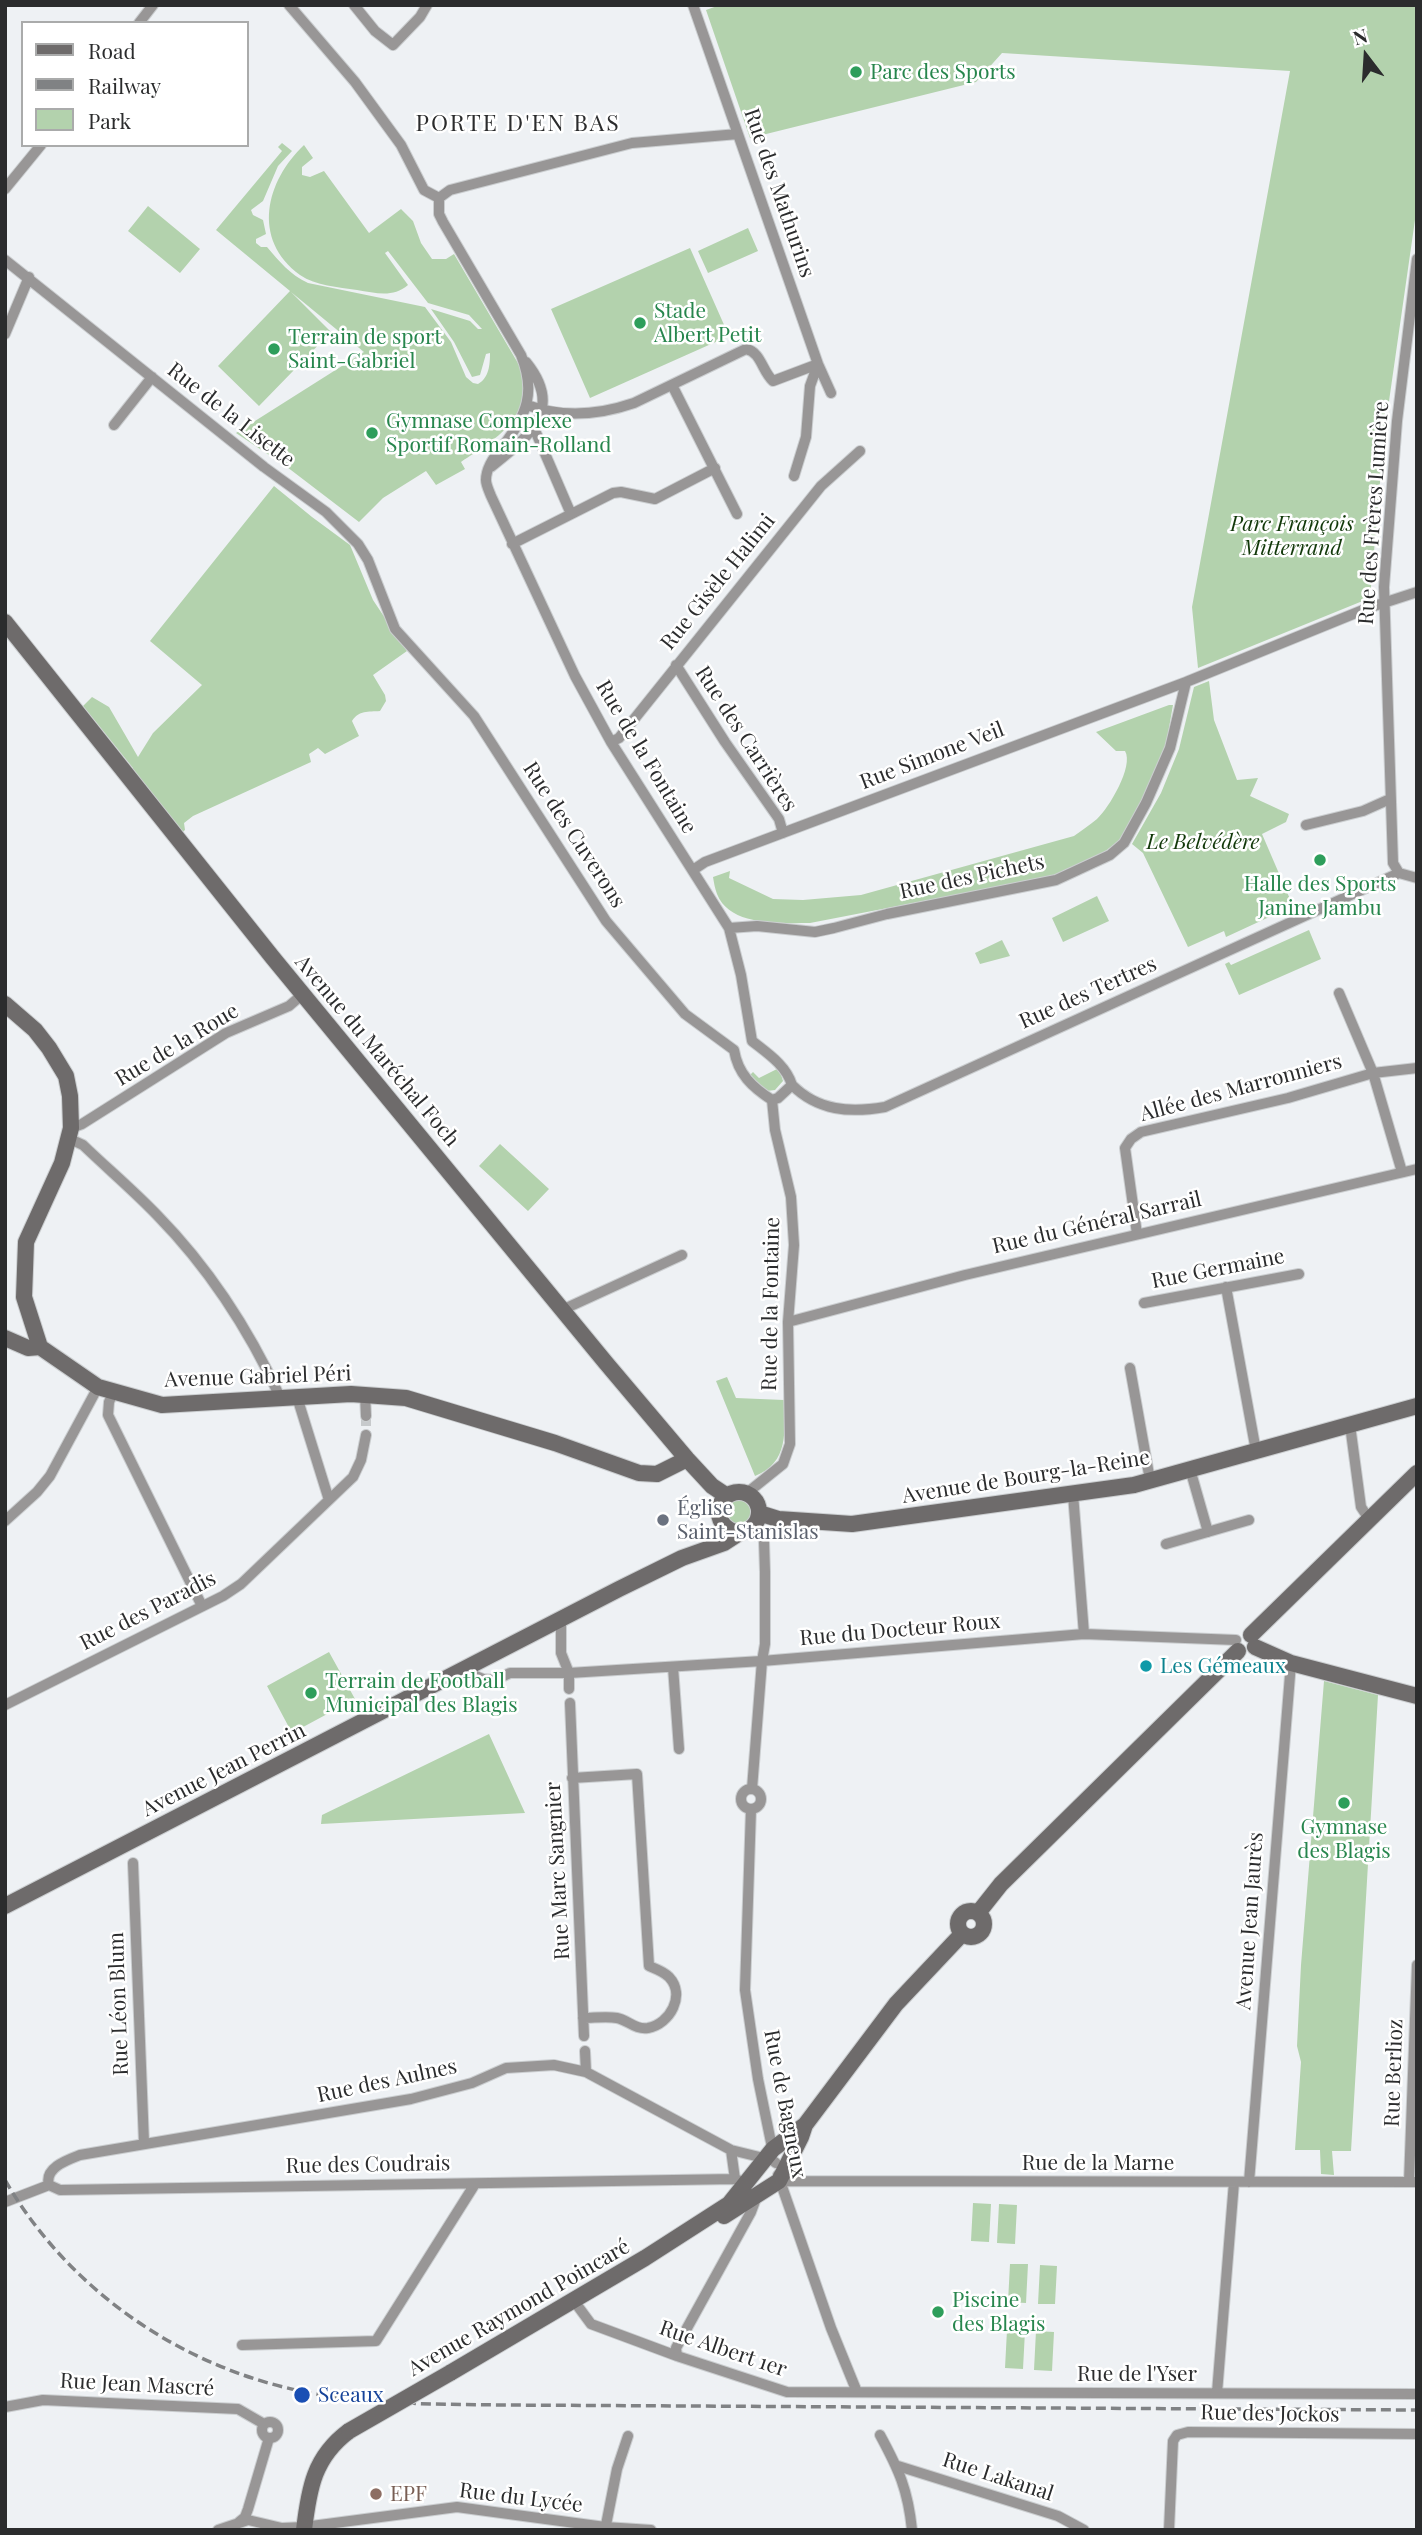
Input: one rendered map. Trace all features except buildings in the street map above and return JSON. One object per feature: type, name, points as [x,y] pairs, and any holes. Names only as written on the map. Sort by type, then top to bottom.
[{"type":"street","points":[[141,21],[153,5]]},
{"type":"street","points":[[289,5],[355,82],[401,145],[424,190],[439,198]]},
{"type":"street","points":[[354,5],[375,31],[393,45],[420,17],[427,5]]},
{"type":"street","name":"Rue des Mathurins","points":[[693,5],[818,365],[831,393]]},
{"type":"street","points":[[439,198],[450,190],[632,144],[738,134]]},
{"type":"street","points":[[5,189],[39,147]]},
{"type":"street","points":[[439,198],[439,214],[443,222],[541,385],[542,411],[534,428],[489,468]]},
{"type":"street","name":"Rue des Frères Lumière","points":[[1399,873],[1393,863],[1384,604],[1405,355],[1417,259]]},
{"type":"street","name":"Rue de la Lisette","points":[[5,260],[264,467],[326,512],[358,544],[368,559],[395,629]]},
{"type":"street","points":[[5,334],[29,277]]},
{"type":"street","points":[[527,405],[542,411],[569,413],[616,409],[746,349],[757,355],[773,381],[818,365]]},
{"type":"street","points":[[489,468],[495,455],[517,428],[527,405],[528,377],[521,355]]},
{"type":"street","points":[[1405,355],[1417,357]]},
{"type":"street","points":[[794,477],[806,437],[810,386],[818,365]]},
{"type":"street","points":[[114,425],[152,377]]},
{"type":"street","points":[[672,385],[737,513]]},
{"type":"street","points":[[534,428],[571,514]]},
{"type":"street","name":"Rue Gisèle Halimi","points":[[611,742],[619,738],[821,486],[860,451]]},
{"type":"street","name":"Rue de la Fontaine","points":[[489,468],[486,480],[491,496],[575,676],[611,742],[729,928],[741,975],[752,1041]]},
{"type":"street","points":[[512,544],[613,493],[621,492],[654,499],[715,468]]},
{"type":"street","points":[[1186,682],[1260,650],[1417,593]]},
{"type":"street","name":"Avenue du Maréchal Foch","points":[[5,622],[303,994],[562,1310],[687,1460],[712,1486],[727,1496]]},
{"type":"street","name":"Rue des Cuverons","points":[[395,629],[474,716],[614,930],[685,1014],[734,1050]]},
{"type":"street","name":"Rue des Carrières","points":[[676,665],[779,819],[783,833]]},
{"type":"street","name":"Rue Simone Veil","points":[[693,870],[705,862],[1186,682]]},
{"type":"street","name":"Rue des Pichets","points":[[729,928],[757,926],[815,932],[887,914],[1056,880],[1110,855],[1124,843],[1146,803],[1170,748],[1186,682]]},
{"type":"street","points":[[1306,825],[1363,811],[1390,799]]},
{"type":"street","points":[[1399,873],[1417,878]]},
{"type":"street","name":"Rue des Tertres","points":[[752,1041],[774,1058],[789,1074],[792,1084],[808,1100],[861,1111],[886,1107],[1399,873]]},
{"type":"street","points":[[1339,993],[1373,1073],[1402,1172]]},
{"type":"street","name":"Rue de la Roue","points":[[69,1133],[226,1033],[289,1006],[303,994]]},
{"type":"street","points":[[5,1004],[35,1030],[66,1076],[70,1096],[69,1133],[62,1163],[26,1242],[24,1297],[40,1347],[28,1348],[5,1338]]},
{"type":"street","points":[[752,1041],[742,1043],[734,1050],[736,1065],[743,1077],[772,1100],[778,1098],[792,1084]]},
{"type":"street","name":"Allée des Marronniers","points":[[1137,1234],[1125,1148],[1131,1139],[1141,1132],[1288,1098],[1373,1073],[1417,1068]]},
{"type":"street","name":"Rue de la Fontaine","points":[[747,1493],[783,1464],[790,1444],[788,1322],[793,1245],[791,1197],[775,1130],[772,1100]]},
{"type":"street","points":[[69,1133],[159,1217],[232,1308],[288,1397],[329,1500]]},
{"type":"street","name":"Rue du Général Sarrail","points":[[788,1322],[965,1275],[1417,1169]]},
{"type":"street","points":[[562,1310],[682,1255]]},
{"type":"street","name":"Rue Germaine","points":[[1143,1303],[1299,1274]]},
{"type":"street","points":[[1226,1287],[1256,1451]]},
{"type":"street","name":"Avenue Gabriel Péri","points":[[40,1347],[106,1389],[162,1405],[365,1394],[422,1401],[639,1473],[657,1474],[687,1460]]},
{"type":"street","points":[[1130,1368],[1150,1480]]},
{"type":"street","points":[[5,1521],[37,1492],[50,1476],[106,1389]]},
{"type":"street","points":[[106,1389],[108,1415],[202,1606]]},
{"type":"street","points":[[365,1394],[366,1416]]},
{"type":"street","name":"Avenue de Bourg-la-Reine","points":[[757,1518],[852,1524],[1073,1494],[1150,1480],[1417,1406]]},
{"type":"street","points":[[1350,1424],[1361,1507],[1369,1519]]},
{"type":"street","name":"Rue des Paradis","points":[[5,1705],[241,1584],[353,1477],[361,1460],[366,1435]]},
{"type":"street","points":[[1190,1469],[1208,1532]]},
{"type":"street","points":[[731,2150],[745,2178],[767,2189],[801,2137],[805,2125],[896,2004],[962,1934],[975,1937],[982,1932],[984,1919],[978,1913],[1001,1884],[1417,1473]]},
{"type":"street","points":[[747,1493],[754,1498],[757,1518],[750,1529],[741,1532],[732,1530],[722,1522],[719,1515],[721,1505],[727,1496],[747,1493]]},
{"type":"street","points":[[1073,1494],[1084,1634]]},
{"type":"street","name":"Rue de Bagneux","points":[[757,1518],[764,1541],[765,1644],[752,1789],[746,1790],[741,1797],[743,1805],[751,1815],[745,1990],[758,2079],[769,2130],[771,2157],[767,2189],[831,2328],[857,2392]]},
{"type":"street","points":[[1166,1544],[1249,1520]]},
{"type":"street","name":"Avenue Jean Perrin","points":[[682,1558],[713,1534],[722,1522]]},
{"type":"street","name":"Avenue Jean Perrin","points":[[5,1906],[682,1558],[724,1543],[741,1532]]},
{"type":"street","points":[[561,1621],[561,1653],[569,1673],[569,1689]]},
{"type":"street","name":"Rue du Docteur Roux","points":[[569,1673],[762,1661],[1084,1634],[1245,1643]]},
{"type":"street","points":[[1245,1643],[1291,1663],[1417,1696]]},
{"type":"street","name":"Avenue Jean Jaurès","points":[[1250,2182],[1291,1663]]},
{"type":"street","points":[[673,1667],[679,1749]]},
{"type":"street","points":[[463,1671],[482,1679],[495,1680],[510,1674],[569,1673]]},
{"type":"street","name":"Rue Marc Sangnier","points":[[570,1703],[584,2036]]},
{"type":"street","points":[[572,1778],[637,1774],[649,1966],[670,1978],[677,1995],[674,2008],[664,2020],[649,2028],[634,2027],[616,2017],[583,2018]]},
{"type":"street","name":"Rue Léon Blum","points":[[133,1863],[144,2143]]},
{"type":"street","name":"Rue Berlioz","points":[[1413,2182],[1417,1965]]},
{"type":"street","points":[[585,2051],[586,2072]]},
{"type":"street","name":"Rue des Aulnes","points":[[49,2185],[49,2172],[66,2160],[80,2155],[411,2099],[471,2083],[506,2068],[554,2065],[586,2072],[731,2150],[771,2157]]},
{"type":"street","name":"Avenue Raymond Poincaré","points":[[301,2529],[319,2462],[331,2446],[349,2431],[573,2301],[729,2204],[745,2178],[771,2157],[787,2137],[805,2125]]},
{"type":"street","points":[[769,2130],[778,2136],[787,2137]]},
{"type":"street","name":"Rue des Coudrais","points":[[5,2202],[49,2185],[60,2190],[745,2178]]},
{"type":"street","points":[[1217,2393],[1234,2182]]},
{"type":"street","name":"Rue de la Marne","points":[[767,2189],[1413,2182]]},
{"type":"street","points":[[242,2345],[376,2341],[475,2184]]},
{"type":"street","name":"Avenue Raymond Poincaré","points":[[660,2249],[746,2209],[767,2189]]},
{"type":"street","points":[[677,2356],[676,2348],[746,2209]]},
{"type":"street","name":"Rue Albert 1er","points":[[573,2301],[587,2319],[677,2356],[787,2392],[857,2392]]},
{"type":"street","name":"Rue de l'Yser","points":[[857,2392],[1417,2395]]},
{"type":"street","name":"Rue Jean Mascré","points":[[5,2407],[43,2400],[238,2409],[264,2424],[262,2432],[269,2438],[248,2509],[239,2522]]},
{"type":"street","name":"Rue des Jockos","points":[[1169,2530],[1172,2441],[1177,2435],[1188,2432],[1417,2434]]},
{"type":"street","points":[[880,2435],[898,2466],[912,2530]]},
{"type":"street","points":[[605,2529],[617,2469],[628,2436]]},
{"type":"street","name":"Rue Lakanal","points":[[898,2466],[1058,2516],[1084,2530]]},
{"type":"street","name":"Rue du Lycée","points":[[218,2530],[248,2520],[282,2528],[301,2529],[457,2507],[605,2529],[651,2530]]},
{"type":"green space","name":"Parc François Mitterrand","points":[[720,5],[1417,5],[1417,206],[1384,436],[1370,598],[1198,668],[1192,607],[1290,71],[1002,53],[976,82],[750,138],[706,10]]},
{"type":"green space","points":[[282,143],[292,151],[278,166],[263,201],[251,210],[253,215],[263,220],[266,234],[256,239],[256,243],[267,247],[290,272],[308,283],[425,307],[451,342],[466,377],[478,384],[487,375],[490,353],[486,354],[480,375],[472,377],[454,342],[431,309],[470,321],[478,329],[482,329],[469,315],[428,303],[388,251],[385,253],[408,285],[396,292],[384,294],[320,284],[306,279],[285,261],[275,245],[269,210],[280,175],[304,145],[313,158],[302,167],[302,175],[310,177],[324,171],[369,233],[401,209],[413,221],[421,243],[432,259],[446,259],[454,254],[522,370],[524,387],[517,414],[499,435],[461,462],[465,469],[436,485],[426,471],[383,498],[359,522],[287,467],[236,433],[364,352],[291,292],[331,332],[259,406],[218,366],[290,291],[216,230],[282,151],[278,147]]},
{"type":"green space","points":[[148,206],[200,249],[180,273],[128,231]]},
{"type":"green space","points":[[748,228],[758,251],[708,273],[698,251]]},
{"type":"green space","name":"Stade Albert Petit","points":[[690,248],[729,336],[590,398],[551,309]]},
{"type":"green space","points":[[274,486],[350,545],[373,600],[407,651],[373,675],[386,701],[380,711],[364,712],[355,717],[352,721],[359,736],[325,754],[318,748],[309,754],[311,762],[193,816],[184,823],[185,830],[179,835],[130,772],[133,768],[83,706],[92,697],[109,707],[138,757],[153,733],[202,685],[150,641]]},
{"type":"green space","name":"Le Belvédère","points":[[1209,681],[1214,720],[1237,780],[1258,778],[1250,796],[1289,814],[1286,822],[1262,834],[1293,906],[1226,937],[1224,931],[1188,947],[1143,853],[1132,844],[1161,793],[1179,749],[1194,687]]},
{"type":"green space","points":[[1173,705],[1166,745],[1123,838],[1100,855],[1053,876],[810,923],[772,923],[745,918],[724,905],[717,894],[713,877],[730,871],[729,878],[773,899],[803,900],[861,895],[1074,836],[1102,814],[1114,797],[1126,766],[1125,751],[1116,751],[1096,732]]},
{"type":"green space","points":[[1097,896],[1109,921],[1063,942],[1052,918]]},
{"type":"green space","points":[[1309,930],[1321,959],[1239,995],[1225,964],[1229,962],[1231,965]]},
{"type":"green space","points":[[1002,940],[1010,956],[980,964],[975,953]]},
{"type":"green space","points":[[779,1068],[783,1081],[775,1090],[767,1091],[749,1076],[753,1072],[759,1078]]},
{"type":"green space","points":[[500,1144],[549,1189],[528,1211],[479,1166]]},
{"type":"green space","points":[[727,1377],[736,1398],[784,1400],[783,1444],[774,1463],[755,1476],[716,1381]]},
{"type":"green space","points":[[739,1500],[747,1504],[751,1512],[747,1520],[739,1524],[731,1520],[727,1512],[731,1504]]},
{"type":"green space","name":"Terrain de Football Municipal des Blagis","points":[[329,1652],[355,1699],[292,1733],[267,1686]]},
{"type":"green space","points":[[1324,1681],[1378,1695],[1351,2151],[1332,2151],[1334,2175],[1321,2174],[1320,2150],[1295,2150],[1301,2062],[1297,2046],[1301,1965]]},
{"type":"green space","points":[[489,1734],[525,1813],[321,1824],[322,1815]]},
{"type":"green space","points":[[973,2203],[991,2204],[989,2242],[971,2241]]},
{"type":"green space","points":[[999,2204],[1017,2205],[1015,2244],[997,2243]]},
{"type":"green space","points":[[1010,2264],[1028,2264],[1026,2303],[1008,2302]]},
{"type":"green space","points":[[1040,2265],[1057,2266],[1055,2304],[1038,2304]]},
{"type":"green space","points":[[1007,2330],[1025,2331],[1023,2369],[1005,2368]]},
{"type":"green space","points":[[1036,2331],[1054,2332],[1052,2371],[1034,2370]]},
{"type":"tunnel","points":[[366,1416],[366,1435]]},
{"type":"railway","points":[[5,2180],[31,2219],[61,2255],[94,2288],[131,2317],[170,2342],[212,2363],[256,2379],[326,2396],[402,2403],[452,2404],[1417,2410]]},
{"type":"place","name":"Parc des Sports","points":[[856,72]]},
{"type":"place","name":"Stade Albert Petit","points":[[640,323]]},
{"type":"place","name":"Terrain de sport Saint-Gabriel","points":[[274,349]]},
{"type":"place","name":"Gymnase Complexe Sportif Romain-Rolland","points":[[372,433]]},
{"type":"place","name":"Halle des Sports Janine Jambu","points":[[1320,860]]},
{"type":"place","name":"Église Saint-Stanislas","points":[[663,1520]]},
{"type":"place","name":"Les Gémeaux","points":[[1146,1666]]},
{"type":"place","name":"Terrain de Football Municipal des Blagis","points":[[311,1693]]},
{"type":"place","name":"Gymnase des Blagis","points":[[1344,1803]]},
{"type":"place","name":"Piscine des Blagis","points":[[938,2312]]},
{"type":"place","name":"Sceaux","points":[[302,2395]]},
{"type":"place","name":"EPF","points":[[376,2494]]},
{"type":"district","name":"PORTE D'EN BAS","points":[[518,124]]}]
